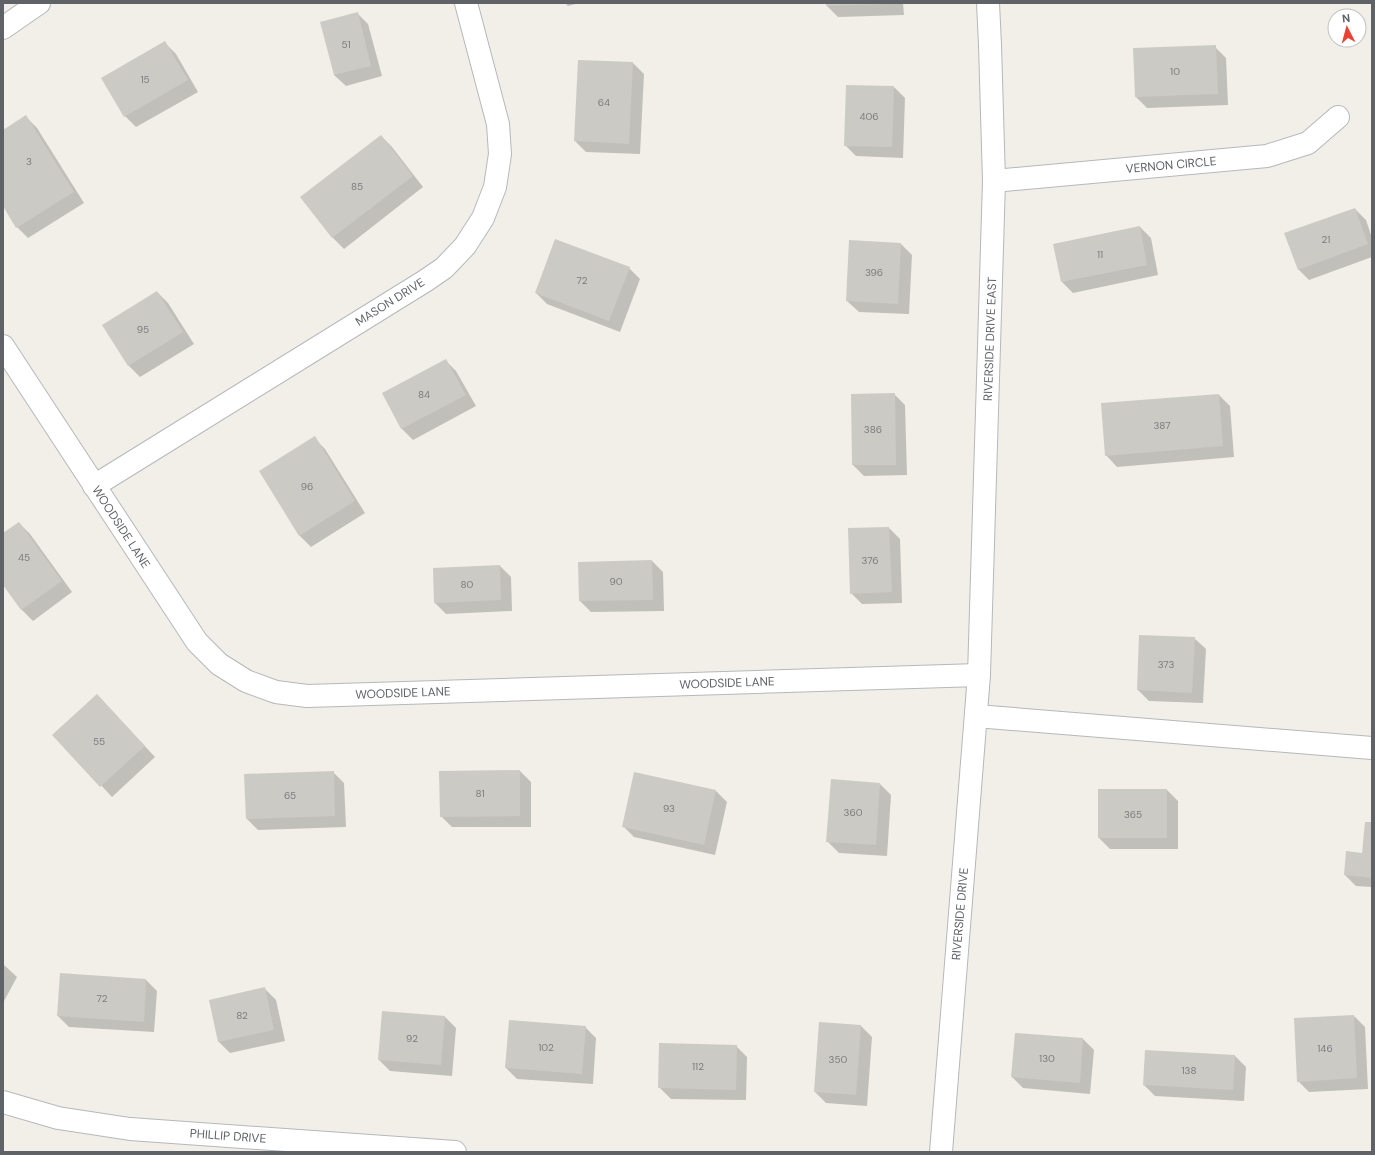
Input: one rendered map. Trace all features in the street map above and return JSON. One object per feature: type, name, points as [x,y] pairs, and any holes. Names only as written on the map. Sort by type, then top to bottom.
[{"type":"street","points":[[3,28],[39,3]]},
{"type":"street","name":"MASON DRIVE","points":[[94,486],[425,281],[444,268],[465,246],[483,218],[495,187],[500,154],[498,124],[466,3]]},
{"type":"street","name":"RIVERSIDE DRIVE EAST","points":[[979,675],[994,181],[988,3]]},
{"type":"street","name":"VERNON CIRCLE","points":[[994,181],[1268,156],[1308,143],[1338,117]]},
{"type":"street","name":"WOODSIDE LANE","points":[[3,346],[197,642],[219,664],[246,681],[276,692],[307,696],[979,675]]},
{"type":"street","name":"RIVERSIDE DRIVE","points":[[941,1152],[979,675]]},
{"type":"street","points":[[976,716],[1372,748]]},
{"type":"street","name":"PHILLIP DRIVE","points":[[3,1102],[58,1118],[130,1129],[455,1152]]},
{"type":"building","points":[[826,3],[886,3],[886,4],[826,6]]},
{"type":"building","points":[[358,12],[371,66],[334,75],[320,22]]},
{"type":"building","points":[[165,41],[188,80],[124,117],[101,78]]},
{"type":"building","points":[[1216,45],[1218,94],[1135,97],[1133,48]]},
{"type":"building","points":[[578,60],[633,62],[629,144],[574,141]]},
{"type":"building","points":[[846,85],[894,86],[892,147],[844,146]]},
{"type":"building","points":[[26,115],[74,192],[16,228],[3,206],[3,130]]},
{"type":"building","points":[[381,135],[413,176],[332,238],[300,197]]},
{"type":"building","points":[[1355,208],[1368,244],[1298,270],[1284,233]]},
{"type":"building","points":[[1140,226],[1147,265],[1061,282],[1053,244]]},
{"type":"building","points":[[555,239],[630,267],[609,321],[535,293]]},
{"type":"building","points":[[849,240],[901,243],[898,304],[846,301]]},
{"type":"building","points":[[157,291],[183,332],[128,366],[102,325]]},
{"type":"building","points":[[446,359],[466,395],[401,429],[382,393]]},
{"type":"building","points":[[895,393],[896,465],[852,465],[851,394]]},
{"type":"building","points":[[1219,394],[1223,446],[1105,456],[1101,403]]},
{"type":"building","points":[[315,436],[355,501],[299,536],[259,471]]},
{"type":"building","points":[[19,522],[62,581],[21,610],[3,585],[3,533]]},
{"type":"building","points":[[889,527],[892,592],[850,594],[848,528]]},
{"type":"building","points":[[652,560],[653,600],[579,601],[578,562]]},
{"type":"building","points":[[500,565],[501,600],[434,603],[433,568]]},
{"type":"building","points":[[1139,635],[1195,637],[1192,693],[1137,690]]},
{"type":"building","points":[[97,694],[145,746],[100,787],[52,735]]},
{"type":"building","points":[[520,770],[520,816],[440,817],[439,771]]},
{"type":"building","points":[[334,771],[335,816],[246,819],[244,774]]},
{"type":"building","points":[[634,772],[716,790],[704,845],[622,827]]},
{"type":"building","points":[[831,779],[880,783],[876,845],[826,842]]},
{"type":"building","points":[[1098,789],[1167,789],[1167,838],[1098,838]]},
{"type":"building","points":[[1365,822],[1372,822],[1372,878],[1344,875],[1346,851],[1362,853]]},
{"type":"building","points":[[60,973],[146,979],[144,1022],[57,1016]]},
{"type":"building","points":[[265,987],[274,1030],[218,1042],[209,1000]]},
{"type":"building","points":[[382,1011],[445,1016],[441,1065],[378,1060]]},
{"type":"building","points":[[1354,1015],[1357,1078],[1297,1082],[1294,1018]]},
{"type":"building","points":[[509,1020],[586,1026],[582,1074],[505,1068]]},
{"type":"building","points":[[819,1022],[861,1025],[856,1095],[814,1092]]},
{"type":"building","points":[[1015,1033],[1083,1038],[1080,1083],[1011,1077]]},
{"type":"building","points":[[659,1043],[737,1045],[736,1090],[658,1088]]},
{"type":"building","points":[[1145,1050],[1235,1055],[1233,1090],[1143,1085]]}]
